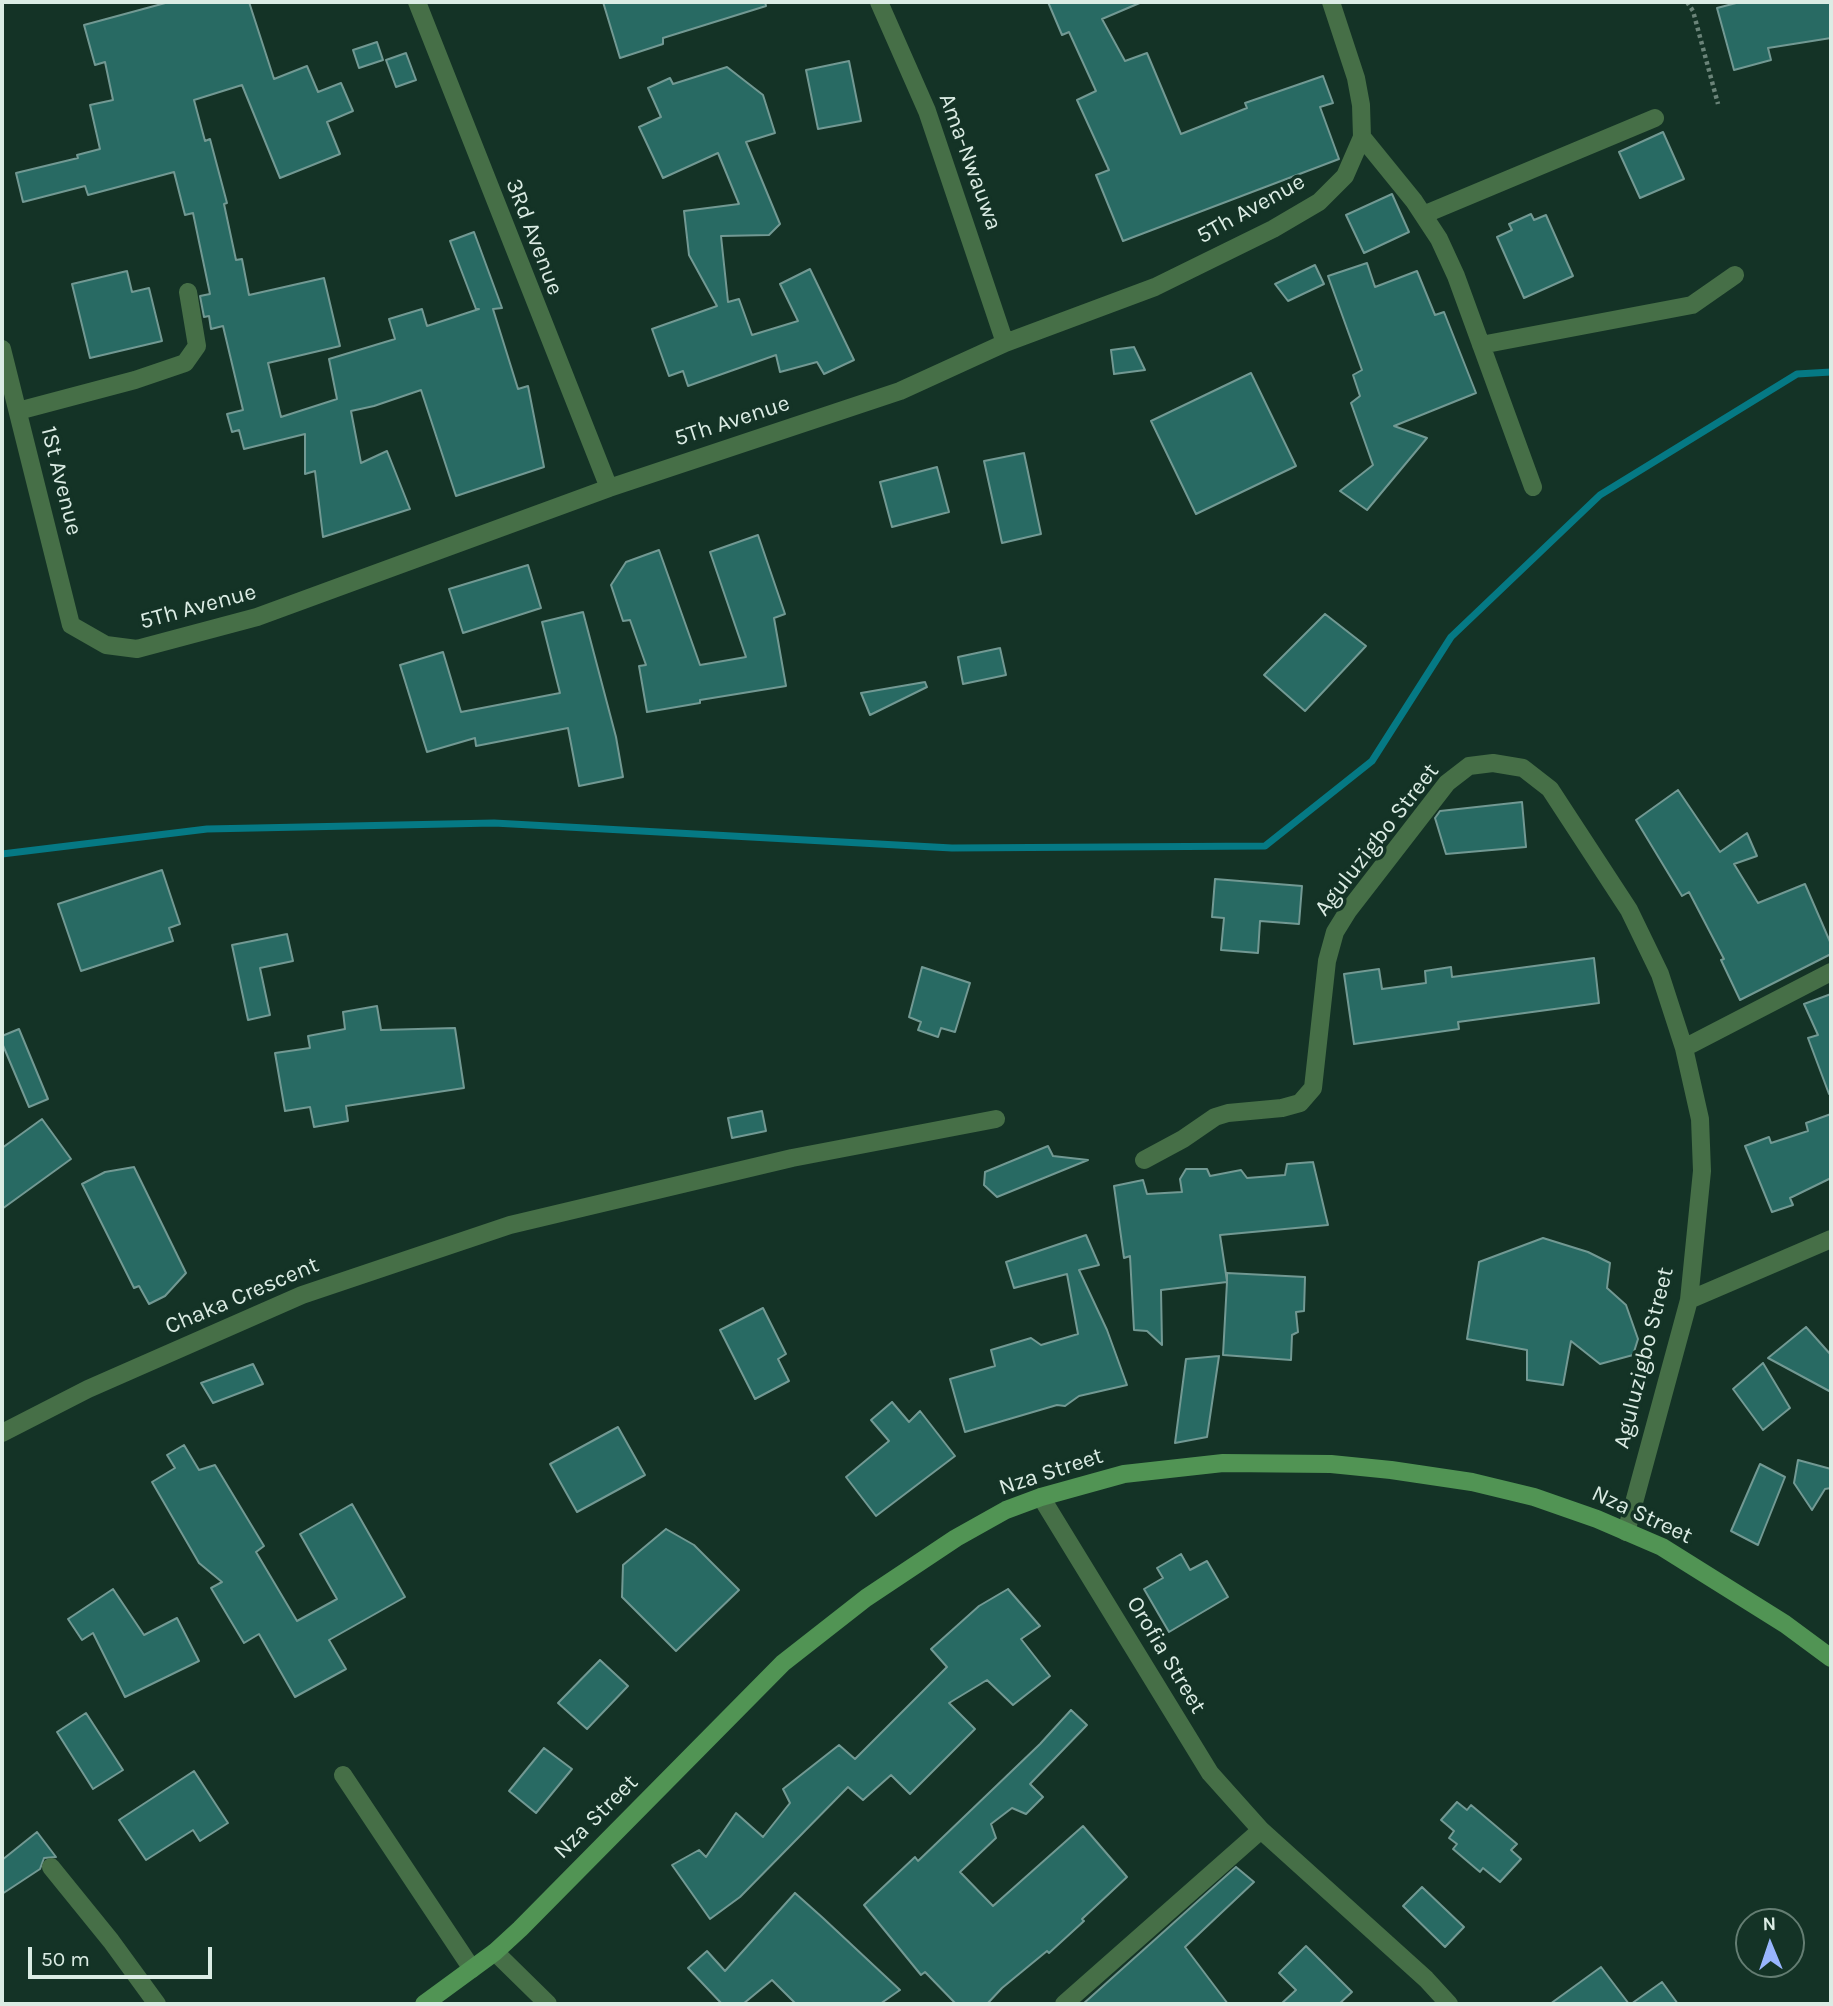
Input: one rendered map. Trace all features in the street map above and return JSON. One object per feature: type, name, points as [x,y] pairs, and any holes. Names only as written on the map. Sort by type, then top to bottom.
[{"type":"street","name":"3Rd Avenue","points":[[417,2],[609,488]]},
{"type":"street","name":"Ama-Nwauwa","points":[[879,2],[927,111],[1005,343]]},
{"type":"street","points":[[1331,2],[1356,78],[1361,105],[1362,137],[1439,239],[1533,487]]},
{"type":"street","points":[[1423,215],[1656,117]]},
{"type":"street","name":"5Th Avenue","points":[[71,625],[106,645],[137,649],[257,617],[609,488],[900,391],[1005,343],[1155,287],[1273,229],[1319,202],[1345,176],[1362,137]]},
{"type":"street","points":[[1481,345],[1692,305],[1735,275]]},
{"type":"street","points":[[18,411],[135,380],[185,363],[197,346],[188,292]]},
{"type":"street","name":"1St Avenue","points":[[2,349],[71,625]]},
{"type":"street","name":"Aguluzigbo Street","points":[[1144,1160],[1228,1112],[1282,1108],[1300,1103],[1313,1088],[1327,961],[1335,932],[1348,911],[1447,783],[1469,766],[1493,763],[1523,768],[1550,789],[1629,910],[1660,974],[1684,1048],[1700,1119],[1702,1171],[1689,1300],[1626,1532]]},
{"type":"street","points":[[1684,1048],[1831,972]]},
{"type":"street","name":"Chaka Crescent","points":[[2,1433],[88,1389],[302,1294],[510,1225],[792,1158],[996,1119]]},
{"type":"street","points":[[1689,1300],[1831,1239]]},
{"type":"street","name":"Nza Street","points":[[424,2004],[495,1952],[783,1663],[866,1598],[956,1538],[1006,1510],[1041,1497],[1124,1474],[1223,1463],[1331,1464],[1472,1482],[1534,1497],[1597,1518],[1674,1554],[1785,1624],[1831,1658]]},
{"type":"street","name":"Orofia Street","points":[[1041,1497],[1210,1773],[1261,1830],[1426,1979],[1449,2004]]},
{"type":"street","points":[[343,1775],[472,1969]]},
{"type":"street","points":[[1064,2004],[1261,1830]]},
{"type":"street","points":[[51,1867],[111,1941],[156,2004]]},
{"type":"street","points":[[495,1952],[548,2004]]},
{"type":"path","points":[[1687,2],[1693,11],[1718,104]]},
{"type":"building","points":[[169,2],[249,2],[274,79],[307,66],[318,92],[341,83],[353,111],[327,122],[340,154],[280,178],[242,85],[194,100],[205,141],[210,139],[227,203],[224,204],[236,260],[242,259],[249,295],[324,278],[340,346],[268,363],[281,417],[337,399],[329,359],[395,339],[389,319],[422,309],[427,326],[479,309],[476,309],[450,241],[474,232],[502,308],[493,309],[518,389],[528,386],[544,467],[456,496],[421,390],[351,411],[361,463],[387,451],[410,509],[323,537],[315,471],[305,474],[305,434],[244,449],[239,430],[232,432],[227,414],[243,410],[223,326],[211,329],[209,316],[204,317],[200,296],[210,294],[193,213],[185,215],[174,172],[88,195],[85,186],[23,202],[16,173],[78,158],[77,155],[100,149],[90,105],[113,100],[105,62],[95,65],[84,25]]},
{"type":"building","points":[[603,2],[765,2],[766,6],[663,38],[663,44],[620,58]]},
{"type":"building","points":[[1048,2],[1142,2],[1102,19],[1125,61],[1147,53],[1181,134],[1247,108],[1245,103],[1323,76],[1333,103],[1320,107],[1339,159],[1123,241],[1096,175],[1109,170],[1077,100],[1096,91],[1069,32],[1062,35]]},
{"type":"building","points":[[1740,2],[1831,2],[1831,38],[1768,48],[1771,60],[1734,70],[1717,8]]},
{"type":"building","points":[[377,42],[383,60],[359,68],[353,50]]},
{"type":"building","points":[[406,53],[416,80],[396,87],[386,60]]},
{"type":"building","points":[[849,61],[861,121],[818,129],[806,70]]},
{"type":"building","points":[[727,67],[763,95],[775,133],[746,142],[780,224],[769,235],[721,236],[728,302],[739,299],[752,335],[798,321],[780,284],[810,269],[854,360],[824,374],[817,362],[780,372],[776,355],[688,386],[683,371],[669,376],[652,329],[717,306],[689,255],[684,211],[739,204],[718,153],[663,178],[639,127],[661,117],[648,88],[670,78],[673,84]]},
{"type":"building","points":[[1663,132],[1684,179],[1640,198],[1619,152]]},
{"type":"building","points":[[1392,194],[1409,232],[1364,253],[1346,215]]},
{"type":"building","points":[[1531,214],[1534,220],[1546,215],[1573,276],[1524,298],[1497,237],[1512,230],[1509,224]]},
{"type":"building","points":[[1367,263],[1375,287],[1417,271],[1435,315],[1444,312],[1476,393],[1394,426],[1427,438],[1367,510],[1340,491],[1373,465],[1351,403],[1360,396],[1353,375],[1362,370],[1328,276]]},
{"type":"building","points":[[1315,265],[1324,284],[1288,301],[1275,284]]},
{"type":"building","points":[[127,271],[132,292],[149,288],[162,341],[90,358],[72,284]]},
{"type":"building","points":[[1134,347],[1145,370],[1114,374],[1111,350]]},
{"type":"building","points":[[1251,373],[1296,466],[1196,514],[1151,421]]},
{"type":"building","points":[[1024,453],[1041,534],[1002,543],[984,461]]},
{"type":"building","points":[[937,467],[949,512],[892,527],[880,482]]},
{"type":"building","points":[[758,535],[785,614],[774,618],[786,686],[647,712],[639,666],[646,665],[630,620],[623,621],[611,585],[626,562],[659,550],[700,665],[746,657],[710,552]]},
{"type":"building","points":[[528,565],[541,608],[463,633],[449,589]]},
{"type":"building","points":[[583,612],[616,737],[623,777],[579,786],[568,728],[476,746],[475,738],[427,752],[400,665],[443,652],[461,712],[560,693],[542,622]]},
{"type":"building","points":[[1325,614],[1366,646],[1305,711],[1264,675]]},
{"type":"building","points":[[1000,648],[1006,675],[963,684],[958,657]]},
{"type":"building","points":[[925,682],[927,687],[870,715],[861,693]]},
{"type":"building","points":[[1678,790],[1720,852],[1747,833],[1757,856],[1734,864],[1758,903],[1805,884],[1831,944],[1831,954],[1740,1000],[1721,960],[1724,959],[1689,892],[1682,896],[1636,820]]},
{"type":"building","points":[[1522,802],[1526,847],[1446,854],[1435,818],[1440,811]]},
{"type":"building","points":[[162,870],[180,924],[169,928],[173,941],[81,971],[58,904]]},
{"type":"building","points":[[1215,879],[1302,886],[1299,924],[1260,921],[1258,953],[1221,950],[1224,918],[1212,917]]},
{"type":"building","points":[[287,934],[293,961],[260,968],[270,1015],[248,1020],[232,945]]},
{"type":"building","points":[[1594,958],[1599,1003],[1458,1022],[1459,1029],[1354,1044],[1344,974],[1379,969],[1382,989],[1426,983],[1425,971],[1451,967],[1452,977]]},
{"type":"building","points":[[922,967],[970,983],[955,1032],[941,1028],[938,1037],[918,1030],[921,1022],[909,1017]]},
{"type":"building","points":[[1831,994],[1829,1094],[1808,1038],[1818,1035],[1804,1004]]},
{"type":"building","points":[[377,1006],[381,1030],[455,1028],[464,1088],[346,1106],[348,1121],[314,1127],[310,1107],[285,1111],[275,1053],[310,1048],[308,1036],[345,1029],[343,1012]]},
{"type":"building","points":[[19,1029],[48,1099],[29,1107],[2,1043],[2,1036]]},
{"type":"building","points":[[762,1111],[766,1131],[732,1138],[728,1118]]},
{"type":"building","points":[[1831,1114],[1831,1178],[1790,1198],[1793,1205],[1772,1212],[1745,1146],[1769,1137],[1771,1143],[1808,1131],[1806,1123]]},
{"type":"building","points":[[42,1119],[71,1159],[2,1209],[2,1148]]},
{"type":"building","points":[[1048,1146],[1053,1156],[1088,1160],[997,1197],[984,1185],[985,1172]]},
{"type":"building","points":[[1313,1162],[1328,1225],[1220,1235],[1227,1281],[1227,1273],[1305,1277],[1304,1311],[1296,1312],[1298,1332],[1292,1335],[1291,1360],[1223,1355],[1227,1282],[1161,1290],[1162,1345],[1147,1331],[1134,1330],[1130,1256],[1124,1258],[1114,1186],[1143,1180],[1147,1194],[1182,1192],[1180,1179],[1186,1169],[1207,1169],[1210,1176],[1241,1170],[1247,1178],[1285,1175],[1287,1164]]},
{"type":"building","points":[[134,1167],[186,1273],[165,1296],[149,1304],[139,1286],[134,1288],[82,1184],[105,1172]]},
{"type":"building","points":[[1086,1235],[1099,1265],[1079,1270],[1107,1330],[1127,1385],[1079,1396],[1065,1406],[1057,1405],[965,1432],[950,1379],[995,1366],[991,1350],[1031,1338],[1041,1345],[1078,1334],[1067,1274],[1014,1288],[1006,1262]]},
{"type":"building","points":[[1543,1238],[1588,1252],[1610,1263],[1607,1288],[1626,1305],[1638,1339],[1633,1355],[1600,1364],[1571,1341],[1563,1385],[1527,1380],[1527,1350],[1467,1339],[1479,1262]]},
{"type":"building","points":[[763,1308],[786,1354],[778,1359],[789,1381],[755,1399],[720,1330]]},
{"type":"building","points":[[1806,1327],[1831,1355],[1831,1392],[1768,1358]]},
{"type":"building","points":[[1219,1356],[1207,1437],[1175,1443],[1186,1359]]},
{"type":"building","points":[[1763,1363],[1790,1408],[1763,1430],[1733,1389]]},
{"type":"building","points":[[253,1364],[263,1384],[213,1403],[201,1383]]},
{"type":"building","points":[[892,1402],[909,1422],[920,1411],[955,1456],[876,1516],[846,1477],[889,1441],[871,1420]]},
{"type":"building","points":[[618,1427],[645,1475],[577,1512],[550,1464]]},
{"type":"building","points":[[184,1445],[199,1470],[215,1465],[264,1546],[256,1552],[297,1621],[337,1599],[300,1534],[352,1504],[405,1597],[329,1640],[346,1669],[295,1697],[259,1634],[244,1643],[211,1588],[222,1582],[199,1563],[152,1482],[175,1468],[167,1455]]},
{"type":"building","points":[[1798,1460],[1831,1469],[1831,1488],[1825,1489],[1812,1510],[1794,1483]]},
{"type":"building","points":[[1760,1464],[1785,1477],[1758,1545],[1731,1531]]},
{"type":"building","points":[[666,1529],[694,1545],[739,1590],[676,1651],[622,1597],[623,1565]]},
{"type":"building","points":[[1181,1554],[1190,1570],[1207,1561],[1228,1597],[1169,1632],[1144,1589],[1163,1578],[1157,1568]]},
{"type":"building","points":[[113,1589],[144,1635],[177,1618],[199,1661],[125,1697],[93,1633],[82,1640],[68,1619]]},
{"type":"building","points":[[1008,1589],[1040,1626],[1021,1639],[1050,1676],[1013,1705],[987,1680],[949,1703],[975,1729],[910,1794],[891,1775],[863,1800],[848,1787],[740,1897],[710,1919],[672,1865],[699,1850],[706,1857],[736,1813],[763,1837],[790,1803],[783,1789],[839,1745],[855,1759],[947,1667],[931,1649],[979,1606]]},
{"type":"building","points":[[600,1660],[628,1686],[587,1729],[558,1703]]},
{"type":"building","points":[[1071,1710],[1087,1725],[1030,1784],[1043,1797],[1026,1814],[1012,1808],[991,1824],[996,1838],[960,1872],[993,1906],[1083,1826],[1127,1877],[1049,1953],[1047,1951],[1002,1988],[987,2004],[956,2004],[925,1972],[921,1975],[864,1905],[915,1857],[918,1861],[1040,1744]]},
{"type":"building","points":[[86,1713],[123,1770],[93,1789],[57,1732]]},
{"type":"building","points":[[544,1748],[572,1769],[536,1813],[509,1791]]},
{"type":"building","points":[[194,1771],[228,1823],[200,1841],[193,1830],[146,1860],[119,1820]]},
{"type":"building","points":[[1457,1802],[1467,1810],[1471,1805],[1517,1844],[1511,1850],[1521,1859],[1500,1882],[1483,1868],[1480,1872],[1453,1849],[1457,1844],[1449,1838],[1454,1831],[1441,1820]]},
{"type":"building","points":[[37,1832],[56,1857],[44,1858],[40,1869],[2,1894],[2,1860]]},
{"type":"building","points":[[1236,1867],[1254,1882],[1185,1947],[1228,2004],[1083,2004]]},
{"type":"building","points":[[1422,1887],[1464,1927],[1445,1947],[1403,1906]]},
{"type":"building","points":[[795,1893],[900,1990],[880,2004],[796,2004],[772,1980],[743,2004],[722,2004],[688,1968],[707,1951],[725,1971]]},
{"type":"building","points":[[1306,1946],[1352,1992],[1339,2004],[1281,2004],[1296,1990],[1279,1973]]},
{"type":"building","points":[[1601,1967],[1629,2004],[1550,2004]]},
{"type":"building","points":[[1662,1982],[1678,2004],[1631,2004]]},
{"type":"waterway","points":[[2,854],[207,829],[494,823],[952,848],[1265,846],[1372,761],[1451,637],[1600,495],[1797,374],[1831,372]]}]
